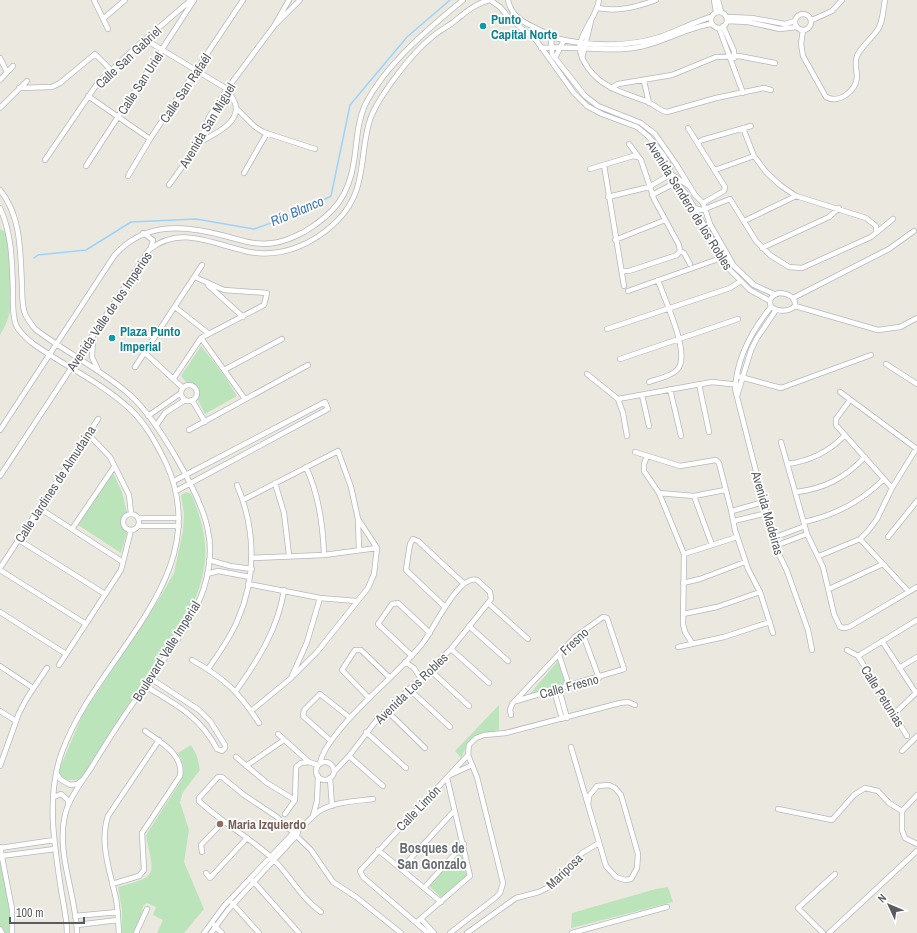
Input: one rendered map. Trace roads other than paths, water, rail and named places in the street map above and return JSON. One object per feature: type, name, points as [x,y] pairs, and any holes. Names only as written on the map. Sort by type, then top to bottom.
[{"type":"street","points":[[94,0],[108,29]]},
{"type":"street","points":[[103,19],[125,0]]},
{"type":"street","name":"Calle San Gabriel","points":[[45,160],[88,96],[111,70],[191,0]]},
{"type":"street","name":"Calle San Uriel","points":[[86,166],[194,0]]},
{"type":"street","name":"Calle San Rafaél","points":[[128,176],[150,139],[243,0]]},
{"type":"street","name":"Avenida San Miguel","points":[[169,185],[200,142],[209,117],[227,89],[274,26],[289,0]]},
{"type":"street","name":"Avenida San Miguel","points":[[274,26],[300,0]]},
{"type":"street","name":"Avenida Valle de los Imperios","points":[[0,430],[114,256],[128,241],[143,233],[164,229],[186,228],[208,231],[263,244],[289,239],[318,223],[331,212],[342,200],[348,186],[354,161],[359,121],[375,90],[414,42],[463,0]]},
{"type":"street","name":"Avenida Valle de los Imperios","points":[[0,476],[149,250],[165,239],[176,237],[204,239],[250,252],[262,253],[293,249],[316,238],[332,226],[349,206],[357,190],[364,163],[368,123],[373,109],[429,39],[474,6],[489,0]]},
{"type":"street","name":"Avenida Sendero de los Robles","points":[[489,0],[500,7],[510,19],[536,40],[574,93],[587,106],[644,132],[664,156],[675,183],[687,196],[721,258],[740,282],[750,290],[770,301]]},
{"type":"street","points":[[508,0],[511,11],[518,19],[551,37],[600,45],[639,42],[659,37],[711,17],[719,12]]},
{"type":"street","points":[[599,0],[598,8],[592,18],[583,43],[582,58],[596,78],[610,88],[649,103],[667,112],[697,102],[764,88],[771,90]]},
{"type":"street","points":[[598,8],[608,10],[624,9],[656,0]]},
{"type":"street","points":[[714,0],[719,12],[727,19],[780,29],[797,27],[803,30],[810,27],[812,20],[832,11],[842,0]]},
{"type":"street","points":[[718,0],[719,12]]},
{"type":"street","points":[[803,30],[802,50],[806,62],[826,97],[833,100],[840,99],[845,97],[854,87],[857,77],[855,64],[857,55],[878,30],[885,0]]},
{"type":"street","points":[[797,27],[795,21],[798,15],[804,13],[810,16],[812,20]]},
{"type":"street","points":[[711,17],[712,24]]},
{"type":"street","points":[[727,19],[752,18],[785,24],[795,21]]},
{"type":"street","points":[[721,27],[727,19]]},
{"type":"street","points":[[542,48],[619,49],[638,47],[656,43],[694,28],[712,24],[721,27],[735,55],[733,63]]},
{"type":"street","points":[[721,27],[729,56],[733,63],[743,93]]},
{"type":"street","points":[[536,40],[543,32]]},
{"type":"street","name":"Avenida Sendero de los Robles","points":[[551,37],[551,47],[555,58],[579,91],[590,101],[605,109],[632,118],[655,134],[689,186],[703,203],[710,224],[728,258],[744,277],[759,288],[774,294]]},
{"type":"street","points":[[146,40],[227,89],[236,108],[254,126],[267,133],[315,149]]},
{"type":"street","points":[[555,58],[564,40]]},
{"type":"street","points":[[19,88],[52,87],[60,83],[95,54],[111,70]]},
{"type":"street","points":[[610,88],[618,84],[644,81],[672,75],[716,57],[735,55],[775,63]]},
{"type":"street","points":[[0,58],[8,72]]},
{"type":"street","points":[[0,80],[13,66]]},
{"type":"street","points":[[0,108],[27,80]]},
{"type":"street","points":[[644,81],[649,103]]},
{"type":"street","points":[[375,90],[383,96]]},
{"type":"street","points":[[88,96],[150,139]]},
{"type":"street","points":[[200,142],[227,126],[236,108]]},
{"type":"street","points":[[699,142],[751,126]]},
{"type":"street","points":[[688,128],[699,142],[725,189],[715,197],[703,203]]},
{"type":"street","points":[[743,128],[754,156],[774,181],[796,196],[839,208],[872,222],[876,226],[876,233]]},
{"type":"street","points":[[244,173],[267,133]]},
{"type":"street","points":[[629,144],[638,157],[652,194],[679,245],[680,251],[684,253],[690,264]]},
{"type":"street","points":[[590,169],[634,156],[638,157]]},
{"type":"street","points":[[715,170],[754,156]]},
{"type":"street","points":[[354,161],[364,163]]},
{"type":"street","points":[[604,165],[615,240],[624,286]]},
{"type":"street","points":[[608,197],[649,187],[671,174],[689,186]]},
{"type":"street","points":[[661,180],[665,187]]},
{"type":"street","points":[[652,194],[675,183]]},
{"type":"street","name":"Boulevard Valle Imperial","points":[[0,190],[10,205],[19,239],[21,276],[26,315],[35,329],[122,388],[137,402],[156,426],[190,484],[200,505],[208,531],[209,560],[207,574],[203,589],[192,614],[82,780],[68,806],[64,823],[63,840],[77,933]]},
{"type":"street","points":[[744,221],[796,196]]},
{"type":"street","points":[[715,197],[718,203]]},
{"type":"street","points":[[694,208],[699,210],[706,209],[727,199],[732,200],[756,241],[762,248],[783,264],[796,269],[802,268],[857,243],[876,233],[893,219]]},
{"type":"street","points":[[0,208],[5,219],[10,240],[13,311],[16,325],[23,336],[49,355],[107,391],[130,409],[148,431],[174,481],[179,518],[177,544],[168,575],[148,609],[82,710],[62,752],[56,772],[54,797],[54,840],[66,916],[66,933]]},
{"type":"street","points":[[762,248],[829,217],[839,208]]},
{"type":"street","points":[[615,240],[665,220]]},
{"type":"street","points":[[792,298],[889,249],[914,231]]},
{"type":"street","points":[[143,233],[153,240],[149,250]]},
{"type":"street","points":[[262,253],[263,244]]},
{"type":"street","points":[[622,271],[629,271],[670,257],[680,251]]},
{"type":"street","points":[[628,291],[721,258]]},
{"type":"street","points":[[135,367],[202,265]]},
{"type":"street","points":[[12,278],[21,276]]},
{"type":"street","points":[[174,378],[201,338],[264,305],[267,293],[224,290],[194,277]]},
{"type":"street","points":[[607,329],[730,288],[740,282],[744,277]]},
{"type":"street","points":[[649,382],[673,374],[678,370],[682,356],[679,339],[658,280]]},
{"type":"street","points":[[204,281],[243,317]]},
{"type":"street","points":[[795,306],[792,298],[784,293],[774,294],[770,301],[771,307],[776,310],[788,310],[795,306],[878,330],[900,327],[917,318]]},
{"type":"street","points":[[175,307],[208,334]]},
{"type":"street","name":"Avenida Madeiras","points":[[771,307],[751,334],[737,385],[738,396],[748,444],[775,546],[787,571],[808,630],[812,650]]},
{"type":"street","name":"Avenida Madeiras","points":[[739,377],[757,338],[776,310]]},
{"type":"street","points":[[620,359],[738,319]]},
{"type":"street","points":[[94,334],[91,346],[92,357],[96,368],[103,376]]},
{"type":"street","points":[[751,334],[757,338]]},
{"type":"street","points":[[201,338],[245,399]]},
{"type":"street","points":[[224,370],[282,339]]},
{"type":"street","points":[[145,353],[174,378],[183,388]]},
{"type":"street","points":[[739,377],[781,388],[871,356]]},
{"type":"street","points":[[886,364],[917,384]]},
{"type":"street","points":[[188,430],[308,365]]},
{"type":"street","points":[[587,374],[618,399],[623,413],[627,436]]},
{"type":"street","points":[[618,399],[712,382],[737,385]]},
{"type":"street","points":[[699,384],[709,432]]},
{"type":"street","points":[[148,416],[181,393],[183,388],[189,385],[195,388],[196,395],[192,400]]},
{"type":"street","points":[[670,389],[681,436]]},
{"type":"street","points":[[819,556],[860,539],[877,519],[892,488],[917,449],[840,392]]},
{"type":"street","points":[[181,393],[185,400]]},
{"type":"street","points":[[642,395],[648,426]]},
{"type":"street","points":[[156,426],[165,413],[185,400],[192,400]]},
{"type":"street","points":[[192,400],[204,422]]},
{"type":"street","points":[[850,400],[835,422],[892,488]]},
{"type":"street","points":[[130,409],[137,402]]},
{"type":"street","points":[[174,481],[325,402],[328,409],[190,484],[176,490]]},
{"type":"street","points":[[161,407],[165,413]]},
{"type":"street","name":"Calle Jardines de Almudaina","points":[[0,569],[98,419]]},
{"type":"street","points":[[88,434],[110,458],[128,495],[131,513],[138,518],[179,518]]},
{"type":"street","points":[[787,464],[806,461],[823,453],[845,435]]},
{"type":"street","points":[[260,437],[263,445]]},
{"type":"street","points":[[781,442],[807,534],[819,556],[829,589],[834,614],[840,627],[844,628],[917,587]]},
{"type":"street","points":[[243,500],[338,450],[351,487],[358,519],[359,550]]},
{"type":"street","points":[[635,452],[680,466],[716,460],[732,511],[737,537],[745,562],[760,592],[773,633]]},
{"type":"street","points":[[647,456],[644,464],[644,471],[659,493],[684,554],[683,614],[685,632],[692,643]]},
{"type":"street","points":[[796,492],[829,484],[848,473],[865,458]]},
{"type":"street","points":[[72,529],[114,467]]},
{"type":"street","points":[[306,467],[318,500],[323,534],[324,555]]},
{"type":"street","points":[[196,470],[200,478]]},
{"type":"street","points":[[773,538],[848,507],[873,490],[884,479]]},
{"type":"street","points":[[275,483],[284,513],[288,555]]},
{"type":"street","points":[[208,669],[238,620],[244,604],[252,568],[249,522],[237,485]]},
{"type":"street","points":[[659,493],[694,496],[725,490]]},
{"type":"street","points":[[694,496],[712,545]]},
{"type":"street","points":[[888,537],[917,501]]},
{"type":"street","points":[[732,511],[764,502]]},
{"type":"street","points":[[39,508],[123,562]]},
{"type":"street","points":[[131,513],[127,514],[122,522],[127,529],[131,530]]},
{"type":"street","points":[[734,521],[766,513]]},
{"type":"street","points":[[138,518],[138,526]]},
{"type":"street","points":[[163,519],[163,526]]},
{"type":"street","points":[[251,711],[290,679],[317,652],[356,601],[368,588],[374,574],[377,548],[358,519]]},
{"type":"street","points":[[59,665],[121,570],[131,530],[138,526],[179,526]]},
{"type":"street","points":[[775,546],[792,541],[807,534]]},
{"type":"street","points":[[684,554],[737,537]]},
{"type":"street","points":[[445,607],[406,570],[410,544],[413,539],[418,541],[464,583],[468,579],[477,580],[490,592],[491,599],[488,602],[528,640]]},
{"type":"street","points":[[860,539],[908,591]]},
{"type":"street","points":[[19,540],[105,594]]},
{"type":"street","points":[[251,558],[288,555],[324,555],[377,548]]},
{"type":"street","points":[[209,560],[230,566],[252,568]]},
{"type":"street","points":[[683,583],[700,580],[745,562]]},
{"type":"street","points":[[829,589],[883,564]]},
{"type":"street","points":[[0,569],[86,624]]},
{"type":"street","points":[[207,574],[218,571],[250,577]]},
{"type":"street","name":"Avenida Los Robles","points":[[319,764],[331,741],[349,717],[412,656],[430,633],[445,607],[464,583]]},
{"type":"street","points":[[248,584],[320,598],[356,601]]},
{"type":"street","points":[[236,691],[271,636],[280,609],[284,590]]},
{"type":"street","points":[[683,614],[717,608],[760,592]]},
{"type":"street","points":[[290,679],[307,642],[320,598]]},
{"type":"street","name":"Avenida Los Robles","points":[[334,772],[350,756],[366,732],[387,710],[452,649],[488,602]]},
{"type":"street","points":[[412,656],[378,624],[392,604],[398,603],[430,633]]},
{"type":"street","points":[[0,612],[66,654]]},
{"type":"street","name":"Fresno","points":[[511,715],[510,708],[516,701],[582,632],[603,616],[606,618],[625,666],[622,671]]},
{"type":"street","points":[[847,650],[858,656],[917,620]]},
{"type":"street","points":[[678,647],[724,637],[770,622]]},
{"type":"street","points":[[469,626],[508,661]]},
{"type":"street","points":[[582,632],[599,678]]},
{"type":"street","points":[[882,641],[899,668],[917,692],[894,714]]},
{"type":"street","points":[[452,649],[488,683]]},
{"type":"street","points":[[368,697],[342,670],[356,650],[361,650],[390,678]]},
{"type":"street","points":[[559,655],[569,686]]},
{"type":"street","name":"Calle Petunias","points":[[858,656],[907,736]]},
{"type":"street","points":[[899,668],[917,657]]},
{"type":"street","points":[[192,660],[208,669],[236,691],[259,723]]},
{"type":"street","points":[[405,662],[414,668],[421,679]]},
{"type":"street","points":[[0,666],[34,688]]},
{"type":"street","points":[[0,766],[2,754],[16,721],[47,668]]},
{"type":"street","points":[[430,670],[469,706]]},
{"type":"street","name":"Calle Fresno","points":[[516,701],[622,671]]},
{"type":"street","points":[[145,686],[191,714],[204,727],[217,749],[222,751],[225,748],[225,745],[215,727],[204,714],[150,678]]},
{"type":"street","points":[[409,689],[450,727]]},
{"type":"street","points":[[557,689],[564,719]]},
{"type":"street","points":[[331,741],[303,716],[304,710],[320,694],[324,695],[349,717]]},
{"type":"street","name":"Calle Limón","points":[[419,920],[363,876],[360,871],[468,755],[469,745],[476,738],[484,735],[506,733],[564,719],[620,703],[628,702],[635,705]]},
{"type":"street","points":[[387,710],[425,748]]},
{"type":"street","points":[[0,711],[16,721]]},
{"type":"street","points":[[112,884],[139,876],[144,870],[142,833],[180,776],[181,769],[176,757],[165,744],[145,731]]},
{"type":"street","points":[[366,732],[406,768]]},
{"type":"street","points":[[278,734],[309,762]]},
{"type":"street","points":[[902,751],[917,736]]},
{"type":"street","points":[[119,933],[118,912],[104,844],[105,825],[108,816],[159,740]]},
{"type":"street","points":[[246,766],[284,740]]},
{"type":"street","points":[[571,747],[599,843],[606,866],[612,875],[625,880],[631,879],[637,868],[638,854],[619,792],[609,785],[597,786],[589,796],[588,805]]},
{"type":"street","points":[[450,933],[495,898],[500,893],[503,883],[481,792],[468,755]]},
{"type":"street","points":[[350,756],[382,786]]},
{"type":"street","points":[[236,757],[267,783],[295,800]]},
{"type":"street","points":[[285,814],[295,800],[296,767],[301,763],[309,762],[319,764],[326,762],[331,764],[334,772],[330,778],[332,806]]},
{"type":"street","points":[[313,816],[318,776],[316,770],[319,764]]},
{"type":"street","name":"Calle Limón","points":[[448,777],[472,765]]},
{"type":"street","points":[[56,772],[60,779],[70,785],[77,784],[82,780]]},
{"type":"street","points":[[318,776],[323,780],[330,778]]},
{"type":"street","points":[[325,907],[320,913],[272,858],[247,838],[223,822],[198,800],[220,777],[250,799],[270,811],[296,833],[311,850],[333,882],[356,897],[401,933]]},
{"type":"street","points":[[419,920],[470,876],[464,844],[454,811],[448,777]]},
{"type":"street","points":[[778,808],[832,820],[854,795],[865,788],[878,791],[888,804],[903,809]]},
{"type":"street","points":[[54,797],[61,794],[65,796],[68,800],[68,806]]},
{"type":"street","points":[[917,795],[903,809],[905,838],[917,844]]},
{"type":"street","points":[[204,933],[214,924],[231,902],[313,816],[332,806],[373,799]]},
{"type":"street","points":[[401,869],[454,811]]},
{"type":"street","points":[[202,852],[201,845],[223,822]]},
{"type":"street","points":[[206,873],[210,878],[247,838]]},
{"type":"street","points":[[12,933],[12,909],[0,848],[54,840]]},
{"type":"street","name":"Mariposa","points":[[467,933],[516,898],[540,892],[548,887],[582,853],[599,843]]},
{"type":"street","points":[[424,888],[464,844]]},
{"type":"street","points":[[1,856],[55,849]]},
{"type":"street","points":[[378,850],[440,902]]},
{"type":"street","points":[[829,933],[917,851]]},
{"type":"street","points":[[823,933],[798,908],[835,874]]},
{"type":"street","points":[[252,880],[301,933]]},
{"type":"street","points":[[231,902],[259,933]]},
{"type":"street","points":[[572,933],[667,907]]},
{"type":"street","points":[[136,933],[147,909]]},
{"type":"street","points":[[75,916],[118,912]]},
{"type":"street","points":[[94,914],[95,922]]},
{"type":"street","points":[[82,915],[86,919],[84,924]]},
{"type":"street","points":[[77,925],[118,920]]},
{"type":"street","points":[[419,920],[428,933]]},
{"type":"street","points":[[419,920],[434,933]]},
{"type":"street","points":[[211,933],[214,924]]},
{"type":"street","points":[[214,924],[222,933]]},
{"type":"street","points":[[0,929],[2,933]]},
{"type":"waterway","name":"Río Blanco","points":[[34,258],[38,255],[86,250],[131,222],[196,219],[254,229],[296,214],[331,196],[350,105],[407,37],[450,0]]},
{"type":"place","name":"Punto Capital Norte","points":[[483,26]]},
{"type":"place","name":"Plaza Punto Imperial","points":[[112,338]]},
{"type":"place","name":"Maria Izquierdo","points":[[220,824]]},
{"type":"district","name":"Bosques de San Gonzalo","points":[[432,856]]}]
